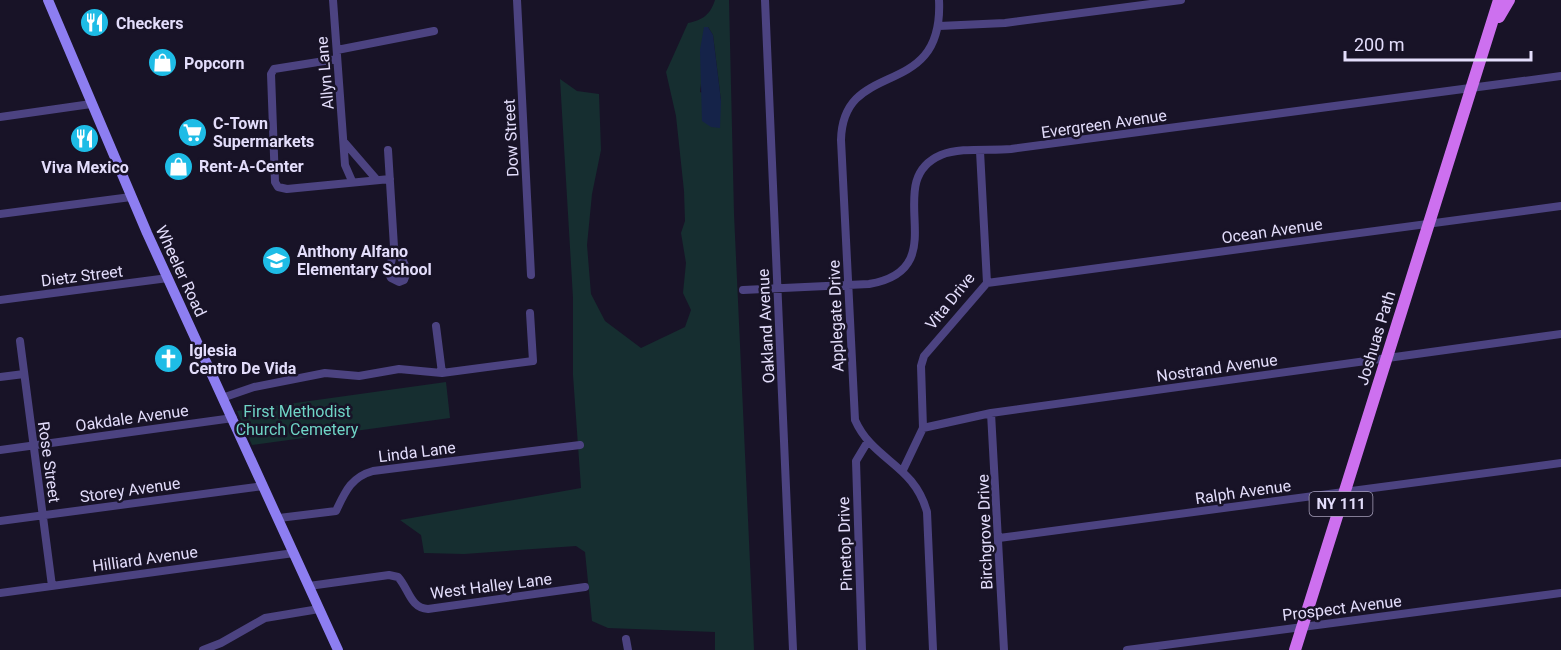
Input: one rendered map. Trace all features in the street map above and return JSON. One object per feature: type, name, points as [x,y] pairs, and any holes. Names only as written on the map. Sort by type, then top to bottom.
[{"type":"main road","name":"Wheeler Road","points":[[48,0],[131,197],[338,650]]},
{"type":"main road","name":"Joshuas Path","points":[[1295,650],[1499,0]]},
{"type":"main road","name":"Joshuas Path","points":[[1489,37],[1509,0]]},
{"type":"street","name":"Allyn Lane","points":[[333,0],[345,165],[352,181]]},
{"type":"street","name":"Dow Street","points":[[517,0],[531,275]]},
{"type":"street","name":"Oakland Avenue","points":[[765,0],[793,650]]},
{"type":"street","name":"Applegate Drive","points":[[933,650],[927,512],[923,495],[903,470],[868,441],[855,420],[842,124],[847,110],[858,96],[878,83],[913,68],[926,56],[939,26],[939,0]]},
{"type":"street","points":[[939,26],[1005,23],[1181,0]]},
{"type":"street","points":[[337,50],[434,31]]},
{"type":"street","points":[[337,59],[274,69],[271,74],[275,182],[278,187],[286,189],[390,179]]},
{"type":"street","name":"Evergreen Avenue","points":[[743,290],[888,281],[908,264],[914,253],[916,240],[915,183],[921,171],[930,161],[942,154],[1078,141],[1561,76]]},
{"type":"street","points":[[0,117],[91,104]]},
{"type":"street","points":[[345,143],[377,180]]},
{"type":"street","points":[[388,150],[394,247]]},
{"type":"street","name":"Vita Drive","points":[[923,428],[921,366],[924,356],[987,283],[980,151]]},
{"type":"street","points":[[0,214],[131,197]]},
{"type":"street","name":"Ocean Avenue","points":[[987,283],[1561,206]]},
{"type":"street","name":"Dietz Street","points":[[0,300],[168,278]]},
{"type":"street","points":[[222,398],[270,383],[325,373],[358,376],[399,369],[442,373],[533,362],[530,314]]},
{"type":"street","points":[[436,326],[442,373]]},
{"type":"street","name":"Nostrand Avenue","points":[[923,428],[992,413],[1561,334]]},
{"type":"street","name":"Rose Street","points":[[20,341],[52,586]]},
{"type":"street","points":[[0,377],[24,374]]},
{"type":"street","name":"Birchgrove Drive","points":[[992,413],[1004,650]]},
{"type":"street","name":"Oakdale Avenue","points":[[0,450],[233,418]]},
{"type":"street","points":[[903,470],[923,428]]},
{"type":"street","name":"Pinetop Drive","points":[[862,650],[856,461],[868,441]]},
{"type":"street","name":"Linda Lane","points":[[279,519],[336,511],[352,481],[372,471],[580,445]]},
{"type":"street","name":"Ralph Avenue","points":[[999,538],[1561,463]]},
{"type":"street","name":"Storey Avenue","points":[[0,521],[263,486]]},
{"type":"street","name":"Hilliard Avenue","points":[[0,593],[294,553]]},
{"type":"street","name":"West Halley Lane","points":[[309,586],[389,575],[398,577],[412,602],[420,608],[428,609],[585,587]]},
{"type":"street","name":"Prospect Avenue","points":[[1127,650],[1561,593]]},
{"type":"street","points":[[203,650],[221,643],[265,618],[319,609]]},
{"type":"street","points":[[626,639],[628,650]]},
{"type":"green space","points":[[715,0],[729,0],[734,214],[754,650],[715,650],[715,632],[608,628],[592,621],[585,552],[576,546],[464,554],[424,553],[421,535],[400,520],[581,488],[573,375],[573,298],[560,79],[577,91],[599,94],[601,150],[592,194],[587,245],[591,294],[605,321],[641,348],[685,327],[691,310],[683,293],[686,263],[681,233],[685,221],[684,191],[676,116],[666,72],[688,23],[705,16]],"holes":[[[708,27],[713,35],[721,101],[700,92]]]},
{"type":"green space","name":"First Methodist Church Cemetery","points":[[446,382],[450,418],[252,445],[237,411]]},
{"type":"water","points":[[704,27],[708,27],[713,35],[721,101],[720,128],[711,127],[702,121],[700,50]]},
{"type":"place","name":"Checkers","points":[[95,23]]},
{"type":"place","name":"Popcorn","points":[[163,63]]},
{"type":"place","name":"C‑Town Supermarkets","points":[[192,132]]},
{"type":"place","name":"Viva Mexico","points":[[85,139]]},
{"type":"place","name":"Rent-A-Center","points":[[178,166]]},
{"type":"place","name":"Anthony Alfano Elementary School","points":[[276,260]]},
{"type":"place","name":"Iglesia Centro De Vida","points":[[168,359]]}]
